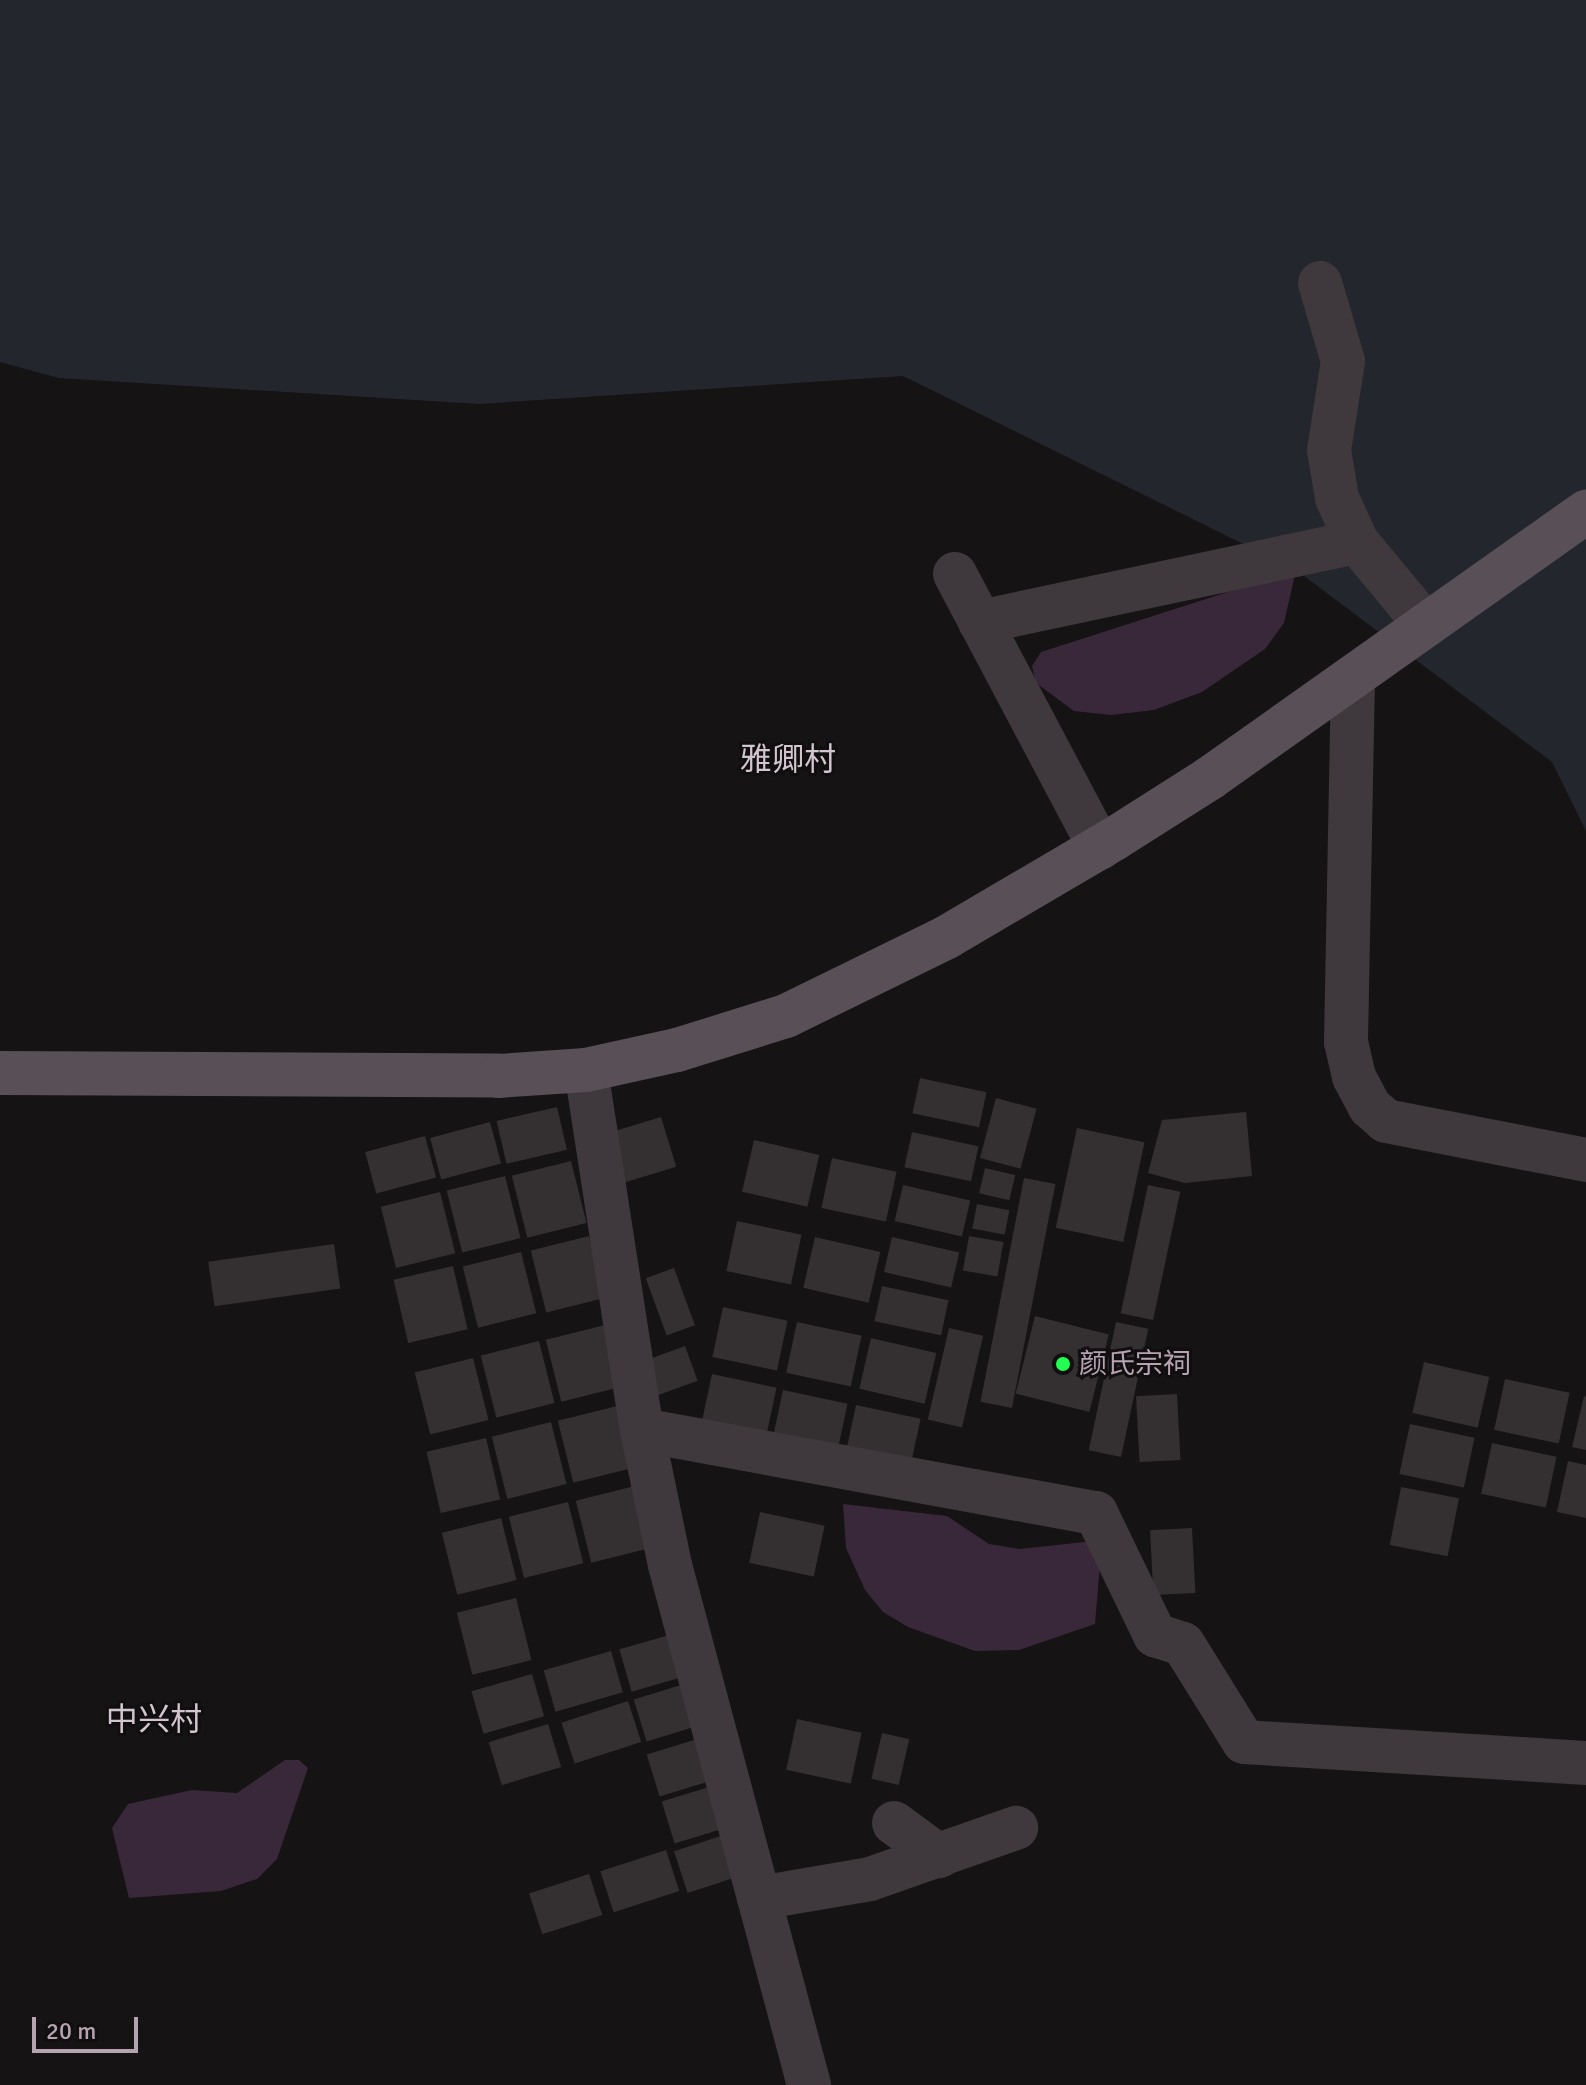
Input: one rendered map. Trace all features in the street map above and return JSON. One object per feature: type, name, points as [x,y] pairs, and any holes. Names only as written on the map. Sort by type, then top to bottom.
[{"type":"main road","points":[[0,1073],[498,1076],[586,1070],[677,1050],[786,1016],[947,937],[1100,848],[1353,677],[1586,512]]},
{"type":"street","points":[[1320,283],[1343,361],[1329,450],[1337,498],[1357,542],[1426,625]]},
{"type":"street","points":[[980,622],[1357,542]]},
{"type":"street","points":[[955,574],[1100,848]]},
{"type":"street","points":[[1353,677],[1346,1042],[1354,1077],[1370,1107],[1386,1121],[1586,1160]]},
{"type":"street","points":[[586,1070],[642,1430],[670,1565],[809,2085]]},
{"type":"street","points":[[642,1430],[1096,1513],[1155,1635],[1183,1644],[1244,1742],[1586,1763]]},
{"type":"street","points":[[894,1823],[939,1856]]},
{"type":"street","points":[[759,1898],[870,1879],[1016,1828]]},
{"type":"shaded area","points":[[0,0],[1586,0],[1586,831],[1552,762],[1296,570],[903,376],[479,404],[59,378],[0,362]]},
{"type":"shaded area","points":[[1296,570],[1284,623],[1265,649],[1202,692],[1154,710],[1111,715],[1074,711],[1036,683],[1032,666],[1041,652]]},
{"type":"shaded area","points":[[843,1504],[947,1516],[989,1544],[1020,1549],[1102,1540],[1095,1624],[1019,1650],[975,1651],[908,1627],[883,1612],[865,1590],[846,1548]]},
{"type":"shaded area","points":[[285,1760],[299,1760],[308,1768],[277,1859],[257,1879],[221,1891],[129,1898],[112,1828],[128,1804],[192,1790],[237,1793]]},
{"type":"building","points":[[920,1078],[987,1092],[979,1127],[913,1113]]},
{"type":"building","points":[[996,1098],[1037,1109],[1021,1169],[980,1158]]},
{"type":"building","points":[[557,1107],[567,1150],[506,1164],[497,1121]]},
{"type":"building","points":[[1246,1112],[1252,1176],[1185,1183],[1148,1173],[1162,1120]]},
{"type":"building","points":[[661,1117],[676,1167],[624,1183],[608,1133]]},
{"type":"building","points":[[490,1122],[501,1164],[441,1180],[430,1138]]},
{"type":"building","points":[[1077,1128],[1144,1142],[1123,1242],[1056,1228]]},
{"type":"building","points":[[912,1132],[979,1146],[971,1181],[905,1167]]},
{"type":"building","points":[[425,1136],[436,1178],[376,1194],[365,1152]]},
{"type":"building","points":[[754,1140],[819,1155],[807,1207],[742,1192]]},
{"type":"building","points":[[832,1158],[897,1172],[886,1222],[821,1208]]},
{"type":"building","points":[[571,1161],[586,1223],[527,1238],[512,1176]]},
{"type":"building","points":[[985,1168],[1015,1175],[1009,1200],[979,1193]]},
{"type":"building","points":[[505,1176],[520,1238],[462,1253],[447,1191]]},
{"type":"building","points":[[1024,1178],[1055,1184],[1012,1408],[980,1402]]},
{"type":"building","points":[[903,1185],[970,1201],[962,1237],[895,1221]]},
{"type":"building","points":[[1148,1185],[1180,1192],[1153,1320],[1121,1313]]},
{"type":"building","points":[[440,1192],[455,1253],[396,1268],[381,1207]]},
{"type":"building","points":[[977,1204],[1009,1210],[1005,1235],[972,1229]]},
{"type":"building","points":[[737,1221],[802,1235],[791,1285],[726,1271]]},
{"type":"building","points":[[589,1236],[604,1298],[546,1313],[531,1251]]},
{"type":"building","points":[[969,1236],[1003,1242],[997,1277],[963,1270]]},
{"type":"building","points":[[815,1237],[880,1252],[869,1303],[803,1288]]},
{"type":"building","points":[[892,1237],[959,1253],[951,1288],[884,1272]]},
{"type":"building","points":[[334,1244],[340,1289],[214,1306],[208,1262]]},
{"type":"building","points":[[521,1252],[536,1313],[478,1328],[463,1267]]},
{"type":"building","points":[[453,1266],[468,1329],[408,1343],[394,1280]]},
{"type":"building","points":[[674,1268],[695,1325],[667,1336],[646,1278]]},
{"type":"building","points":[[882,1286],[949,1300],[941,1335],[875,1321]]},
{"type":"building","points":[[723,1307],[788,1321],[777,1371],[712,1357]]},
{"type":"building","name":"颜氏宗祠","points":[[1035,1316],[1109,1334],[1089,1412],[1016,1394]]},
{"type":"building","points":[[797,1322],[862,1336],[851,1387],[786,1373]]},
{"type":"building","points":[[1116,1322],[1148,1329],[1121,1457],[1089,1450]]},
{"type":"building","points":[[605,1325],[620,1387],[561,1402],[546,1340]]},
{"type":"building","points":[[949,1328],[983,1336],[962,1427],[928,1420]]},
{"type":"building","points":[[871,1338],[936,1353],[925,1404],[859,1389]]},
{"type":"building","points":[[539,1341],[554,1403],[496,1418],[481,1356]]},
{"type":"building","points":[[685,1346],[698,1381],[654,1397],[642,1362]]},
{"type":"building","points":[[473,1358],[488,1420],[430,1435],[415,1373]]},
{"type":"building","points":[[1424,1362],[1489,1377],[1478,1428],[1412,1413]]},
{"type":"building","points":[[712,1374],[777,1388],[766,1439],[701,1425]]},
{"type":"building","points":[[1505,1379],[1570,1393],[1559,1444],[1494,1430]]},
{"type":"building","points":[[783,1390],[848,1404],[837,1454],[772,1440]]},
{"type":"building","points":[[1177,1394],[1180,1460],[1140,1462],[1136,1396]]},
{"type":"building","points":[[1586,1397],[1586,1450],[1572,1447]]},
{"type":"building","points":[[856,1405],[921,1419],[910,1469],[845,1455]]},
{"type":"building","points":[[617,1406],[632,1468],[573,1483],[558,1421]]},
{"type":"building","points":[[551,1422],[566,1484],[507,1499],[492,1437]]},
{"type":"building","points":[[1410,1424],[1475,1438],[1464,1488],[1399,1474]]},
{"type":"building","points":[[486,1438],[500,1499],[441,1513],[427,1452]]},
{"type":"building","points":[[1492,1443],[1557,1457],[1546,1508],[1481,1494]]},
{"type":"building","points":[[1568,1461],[1586,1465],[1586,1518],[1557,1512]]},
{"type":"building","points":[[635,1486],[650,1548],[591,1563],[576,1501]]},
{"type":"building","points":[[1401,1487],[1459,1498],[1448,1556],[1390,1545]]},
{"type":"building","points":[[568,1502],[583,1563],[524,1578],[509,1517]]},
{"type":"building","points":[[760,1512],[825,1526],[814,1577],[749,1563]]},
{"type":"building","points":[[501,1518],[516,1580],[457,1595],[442,1533]]},
{"type":"building","points":[[1192,1528],[1195,1593],[1153,1595],[1150,1530]]},
{"type":"building","points":[[516,1598],[531,1660],[472,1675],[457,1613]]},
{"type":"building","points":[[680,1632],[692,1674],[632,1692],[619,1649]]},
{"type":"building","points":[[611,1651],[623,1692],[556,1712],[544,1670]]},
{"type":"building","points":[[532,1674],[544,1716],[484,1734],[471,1691]]},
{"type":"building","points":[[694,1681],[707,1723],[647,1741],[634,1699]]},
{"type":"building","points":[[628,1701],[641,1742],[575,1764],[561,1723]]},
{"type":"building","points":[[797,1719],[862,1733],[851,1784],[786,1770]]},
{"type":"building","points":[[548,1724],[561,1767],[502,1785],[489,1742]]},
{"type":"building","points":[[882,1733],[909,1739],[899,1785],[871,1779]]},
{"type":"building","points":[[707,1736],[720,1778],[660,1796],[647,1754]]},
{"type":"building","points":[[722,1783],[735,1825],[675,1843],[662,1801]]},
{"type":"building","points":[[733,1832],[747,1874],[688,1893],[674,1851]]},
{"type":"building","points":[[666,1850],[679,1891],[614,1912],[600,1871]]},
{"type":"building","points":[[589,1874],[602,1915],[542,1934],[529,1893]]},
{"type":"place","name":"颜氏宗祠","points":[[1063,1364]]},
{"type":"district","name":"雅卿村","points":[[788,760]]},
{"type":"district","name":"中兴村","points":[[154,1720]]}]
